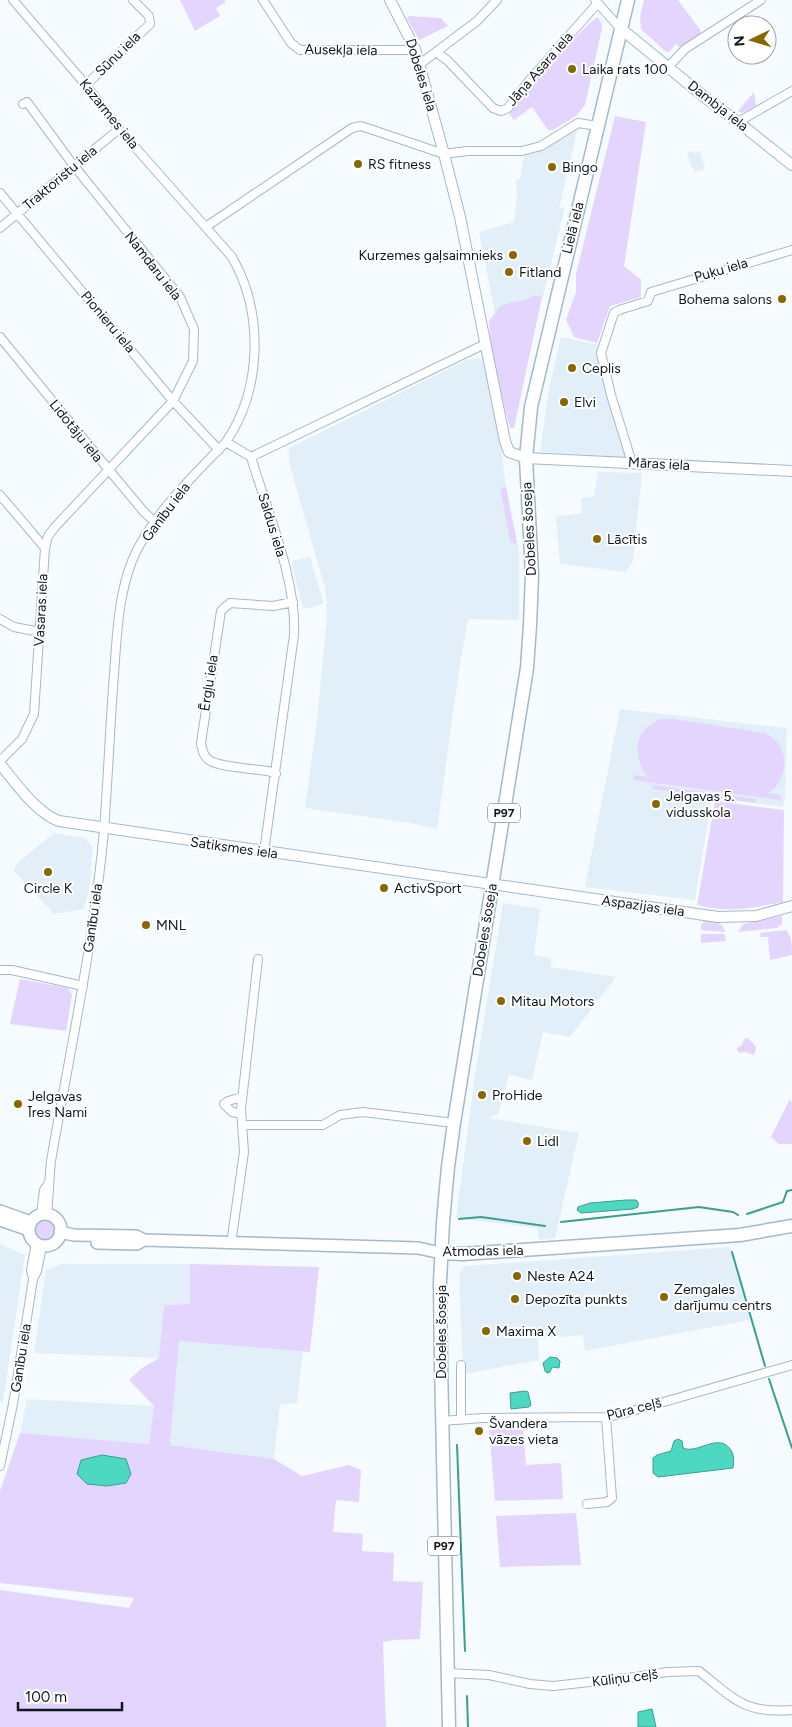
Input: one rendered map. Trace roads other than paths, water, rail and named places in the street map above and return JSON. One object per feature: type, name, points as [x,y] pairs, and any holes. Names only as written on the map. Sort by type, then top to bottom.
[{"type":"main road","name":"Lielā iela","points":[[526,458],[531,408],[535,389],[628,0]]},
{"type":"main road","name":"Dobeles šoseja","points":[[449,1727],[442,1421],[441,1253],[448,1167],[454,1123],[524,688],[530,625],[532,575],[526,458]]},
{"type":"main road","points":[[0,1211],[30,1226]]},
{"type":"main road","points":[[44,1214],[56,1219],[59,1223],[59,1236],[50,1245],[39,1244],[31,1238],[30,1226],[35,1217],[44,1214]]},
{"type":"main road","points":[[0,1220],[30,1226]]},
{"type":"main road","name":"Atmodas iela","points":[[59,1236],[74,1242],[137,1244],[144,1240],[418,1248],[441,1253],[463,1254],[740,1235],[792,1226]]},
{"type":"street","name":"Kazarmes iela","points":[[13,0],[86,86],[119,129],[207,226]]},
{"type":"street","name":"Sūnu iela","points":[[86,86],[150,24],[149,16],[133,0]]},
{"type":"street","name":"Ausekļa iela","points":[[264,0],[290,43],[300,50],[415,49]]},
{"type":"street","name":"Dobeles iela","points":[[390,0],[415,49],[444,154]]},
{"type":"street","points":[[420,64],[477,21],[497,0]]},
{"type":"street","points":[[668,66],[685,49],[761,0]]},
{"type":"street","points":[[596,2],[620,28]]},
{"type":"street","name":"Jāņa Asara iela","points":[[436,52],[447,60],[489,104],[501,111],[508,108],[596,2]]},
{"type":"street","name":"Dambja iela","points":[[620,28],[792,165]]},
{"type":"street","points":[[738,122],[792,91]]},
{"type":"street","name":"Namdaru iela","points":[[23,104],[27,102],[74,166],[180,297],[194,329],[193,361],[174,401],[108,470]]},
{"type":"street","points":[[207,226],[352,128],[361,126],[444,154],[466,151],[522,151],[541,146],[578,122],[598,126]]},
{"type":"street","name":"Traktoristu iela","points":[[0,228],[119,129]]},
{"type":"street","points":[[444,154],[460,217],[505,441],[510,452],[526,458]]},
{"type":"street","name":"Pionieru iela","points":[[0,193],[174,401],[219,450]]},
{"type":"street","name":"Ganību iela","points":[[44,1214],[50,1190],[48,1184],[96,899],[104,829],[120,600],[133,559],[155,522],[226,442],[241,416],[253,375],[254,335],[251,311],[243,277],[232,257],[207,226]]},
{"type":"street","name":"Puķu iela","points":[[632,463],[611,395],[601,353],[614,313],[648,301],[651,292],[792,250]]},
{"type":"street","name":"Lidotāju iela","points":[[0,337],[108,470],[155,522]]},
{"type":"street","points":[[226,442],[251,457],[485,344]]},
{"type":"street","name":"Saldus iela","points":[[251,457],[278,542],[295,616],[294,635],[276,753],[276,774],[264,852]]},
{"type":"street","name":"Māras iela","points":[[526,458],[792,471]]},
{"type":"street","name":"Vasaras iela","points":[[0,763],[22,739],[34,714],[44,548],[48,536],[108,470]]},
{"type":"street","points":[[0,494],[44,548]]},
{"type":"street","name":"Ērgļu iela","points":[[276,774],[208,760],[202,752],[201,743],[220,611],[230,603],[273,606],[293,602]]},
{"type":"street","points":[[0,619],[14,627],[40,632]]},
{"type":"street","name":"Satiksmes iela","points":[[0,763],[40,811],[52,819],[104,829],[492,885]]},
{"type":"street","name":"Aspazijas iela","points":[[492,885],[718,917],[756,916],[792,906]]},
{"type":"street","points":[[231,1244],[244,1152],[242,1097],[258,960]]},
{"type":"street","points":[[0,970],[12,970],[82,986]]},
{"type":"street","points":[[242,1097],[224,1104],[232,1112],[242,1114]]},
{"type":"street","points":[[243,1125],[323,1125],[340,1116],[363,1112],[454,1123]]},
{"type":"street","name":"Ganību iela","points":[[0,1466],[14,1404],[33,1279],[31,1270],[39,1244]]},
{"type":"street","points":[[461,1365],[461,1420]]},
{"type":"street","name":"Pūra ceļš","points":[[442,1421],[483,1418],[606,1417],[792,1365]]},
{"type":"street","points":[[587,1504],[607,1502],[612,1498],[606,1417]]},
{"type":"street","name":"Kūliņu ceļš","points":[[447,1673],[489,1675],[530,1684],[553,1686],[636,1678],[675,1671],[699,1671],[731,1698],[752,1708],[765,1711],[792,1710]]},
{"type":"waterway","points":[[747,1214],[783,1202],[787,1191],[792,1190]]},
{"type":"waterway","points":[[561,1222],[699,1207],[733,1212],[738,1215]]},
{"type":"waterway","points":[[459,1219],[481,1217],[545,1226]]},
{"type":"waterway","points":[[732,1252],[765,1366]]},
{"type":"waterway","points":[[769,1379],[792,1448]]},
{"type":"waterway","points":[[457,1445],[465,1651]]},
{"type":"waterway","points":[[467,1696],[468,1727]]},
{"type":"place","name":"Laika rats 100","points":[[572,69]]},
{"type":"place","name":"RS fitness","points":[[358,164]]},
{"type":"place","name":"Bingo","points":[[552,167]]},
{"type":"place","name":"Kurzemes gaļsaimnieks","points":[[513,255]]},
{"type":"place","name":"Fitland","points":[[509,272]]},
{"type":"place","name":"Bohema salons","points":[[782,299]]},
{"type":"place","name":"Ceplis","points":[[572,368]]},
{"type":"place","name":"Elvi","points":[[564,402]]},
{"type":"place","name":"Lācītis","points":[[597,539]]},
{"type":"place","name":"Jelgavas 5. vidusskola","points":[[656,804]]},
{"type":"place","name":"Circle K","points":[[48,872]]},
{"type":"place","name":"ActivSport","points":[[384,888]]},
{"type":"place","name":"MNL","points":[[146,925]]},
{"type":"place","name":"Mitau Motors","points":[[501,1001]]},
{"type":"place","name":"ProHide","points":[[482,1095]]},
{"type":"place","name":"Jelgavas Īres Nami","points":[[18,1104]]},
{"type":"place","name":"Lidl","points":[[527,1141]]},
{"type":"place","name":"Neste A24","points":[[517,1276]]},
{"type":"place","name":"Zemgales darījumu centrs","points":[[664,1297]]},
{"type":"place","name":"Depozīta punkts","points":[[515,1299]]},
{"type":"place","name":"Maxima X","points":[[486,1331]]},
{"type":"place","name":"Švandera vāzes vieta","points":[[479,1431]]}]
